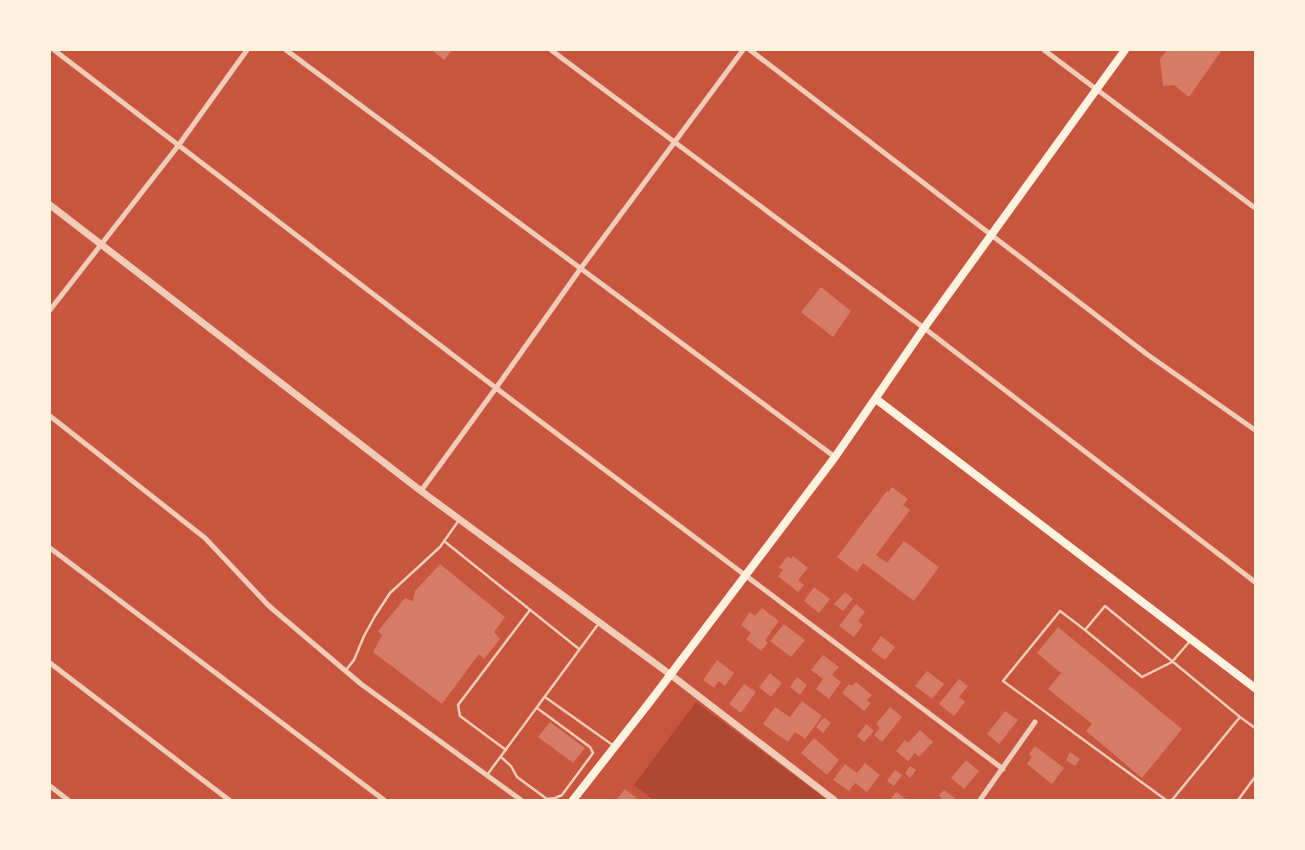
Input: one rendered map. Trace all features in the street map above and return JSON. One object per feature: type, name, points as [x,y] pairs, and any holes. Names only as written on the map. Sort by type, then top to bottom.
[{"type":"main road","points":[[573,800],[671,675],[836,457],[924,328],[1125,50]]},
{"type":"main road","points":[[876,399],[1255,688]]},
{"type":"street","points":[[54,50],[496,388],[1003,769]]},
{"type":"street","points":[[50,310],[178,146],[247,50]]},
{"type":"street","points":[[286,50],[836,457]]},
{"type":"street","points":[[551,50],[924,328],[1255,582]]},
{"type":"street","points":[[421,491],[581,268],[743,50]]},
{"type":"street","points":[[750,50],[1148,356],[1255,430]]},
{"type":"street","points":[[1044,50],[1255,208]]},
{"type":"street","points":[[50,205],[421,491],[671,675],[834,800]]},
{"type":"street","points":[[50,416],[205,538],[269,606],[361,684],[521,800]]},
{"type":"street","points":[[50,548],[384,800]]},
{"type":"street","points":[[50,663],[229,800]]},
{"type":"street","points":[[980,800],[1035,722]]},
{"type":"street","points":[[50,786],[68,800]]},
{"type":"lane","points":[[345,670],[354,660],[374,616],[390,593],[432,555],[459,519]]},
{"type":"lane","points":[[444,541],[579,649]]},
{"type":"lane","points":[[1085,630],[1105,606],[1255,728]]},
{"type":"lane","points":[[506,750],[460,716],[458,705],[530,610]]},
{"type":"lane","points":[[1166,800],[1002,682],[1060,611],[1142,677],[1172,662],[1190,640]]},
{"type":"lane","points":[[487,775],[599,622]]},
{"type":"lane","points":[[544,697],[615,747]]},
{"type":"lane","points":[[501,757],[511,766],[517,776],[547,799],[562,795],[593,752],[590,747],[537,708]]},
{"type":"lane","points":[[1172,800],[1240,717]]},
{"type":"lane","points":[[1238,800],[1255,777]]},
{"type":"shaded area","points":[[696,702],[827,800],[653,800],[634,785]]},
{"type":"building","points":[[432,50],[452,50],[444,60]]},
{"type":"building","points":[[1167,50],[1222,50],[1189,97],[1174,85],[1163,86],[1160,59]]},
{"type":"building","points":[[821,287],[851,311],[833,337],[801,312]]},
{"type":"building","points":[[892,487],[908,499],[903,505],[910,510],[876,555],[887,563],[904,541],[939,567],[914,601],[863,563],[857,572],[837,557]]},
{"type":"building","points":[[788,556],[791,559],[793,556],[808,568],[798,580],[804,585],[798,592],[778,576],[783,570],[779,567]]},
{"type":"building","points":[[440,564],[505,617],[494,632],[500,639],[484,659],[479,654],[442,704],[373,652],[382,635],[378,631],[405,598],[413,601],[415,591]]},
{"type":"building","points":[[814,587],[830,599],[819,613],[804,601]]},
{"type":"building","points":[[845,592],[853,599],[843,611],[834,604]]},
{"type":"building","points":[[856,604],[865,612],[858,621],[863,625],[854,637],[839,626]]},
{"type":"building","points":[[762,608],[779,621],[765,640],[768,643],[761,651],[746,639],[751,633],[741,625],[750,612],[755,616]]},
{"type":"building","points":[[784,624],[805,640],[791,657],[770,641]]},
{"type":"building","points":[[1058,627],[1182,729],[1142,778],[1086,731],[1092,724],[1048,689],[1061,673],[1037,653]]},
{"type":"building","points":[[881,636],[895,647],[885,660],[871,650]]},
{"type":"building","points":[[823,655],[839,667],[832,675],[841,682],[829,699],[816,689],[823,679],[811,670]]},
{"type":"building","points":[[717,660],[734,673],[725,686],[719,681],[714,688],[703,680]]},
{"type":"building","points":[[927,671],[944,684],[932,699],[915,686]]},
{"type":"building","points":[[770,673],[782,683],[771,697],[759,687]]},
{"type":"building","points":[[797,677],[807,685],[800,695],[790,687]]},
{"type":"building","points":[[959,679],[968,686],[959,697],[965,702],[954,716],[939,704]]},
{"type":"building","points":[[856,682],[872,695],[867,700],[871,703],[864,711],[842,693],[849,684],[852,686]]},
{"type":"building","points":[[744,684],[756,692],[741,713],[729,704]]},
{"type":"building","points":[[802,701],[822,716],[805,739],[795,732],[788,742],[763,724],[775,707],[790,717]]},
{"type":"building","points":[[890,707],[902,717],[882,742],[874,735],[880,728],[876,724]]},
{"type":"building","points":[[1005,711],[1018,720],[999,744],[987,734]]},
{"type":"building","points":[[824,717],[831,723],[823,733],[816,727]]},
{"type":"building","points":[[550,722],[585,748],[573,763],[538,737]]},
{"type":"building","points":[[866,724],[874,731],[864,742],[857,736]]},
{"type":"building","points":[[920,730],[933,742],[919,757],[915,753],[908,761],[896,751],[905,740],[908,743]]},
{"type":"building","points":[[814,738],[839,760],[827,775],[801,753]]},
{"type":"building","points":[[1035,746],[1064,768],[1052,784],[1027,764],[1032,757],[1029,754]]},
{"type":"building","points":[[1070,752],[1080,759],[1075,766],[1066,760]]},
{"type":"building","points":[[966,760],[979,771],[964,789],[951,778]]},
{"type":"building","points":[[865,763],[880,775],[867,792],[855,783],[849,791],[833,780],[845,764],[857,773]]},
{"type":"building","points":[[910,766],[916,770],[910,778],[905,773]]},
{"type":"building","points":[[895,770],[902,775],[894,786],[887,781]]},
{"type":"building","points":[[625,789],[639,800],[616,800]]},
{"type":"building","points":[[944,790],[955,798],[953,800],[944,800],[939,796]]},
{"type":"building","points":[[896,792],[907,800],[890,800]]}]
